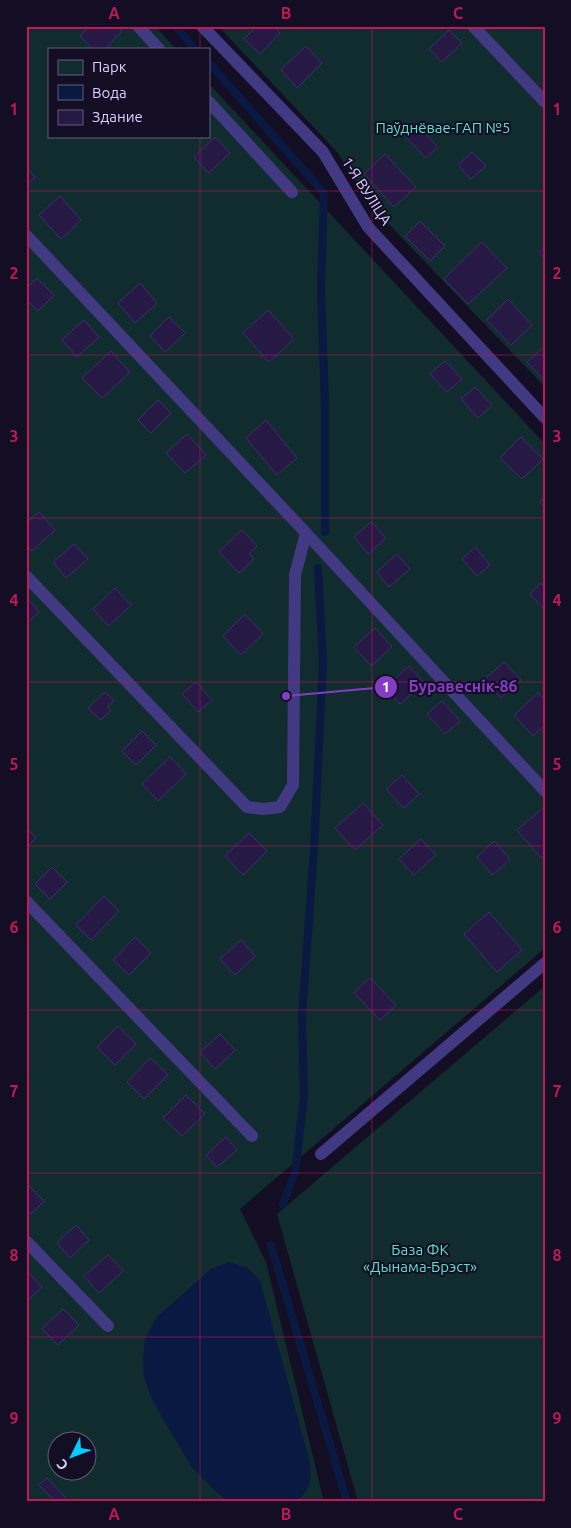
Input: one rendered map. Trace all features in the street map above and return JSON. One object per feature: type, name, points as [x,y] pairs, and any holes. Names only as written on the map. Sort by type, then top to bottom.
[{"type":"lane","points":[[138,26],[158,48]]},
{"type":"lane","name":"1-Я ВУЛІЦА","points":[[202,26],[323,152],[368,227],[545,418]]},
{"type":"lane","points":[[472,26],[545,102]]},
{"type":"lane","points":[[210,103],[292,192]]},
{"type":"lane","points":[[26,235],[545,791]]},
{"type":"lane","points":[[26,576],[247,807],[263,809],[280,807],[293,785],[295,575],[306,533]]},
{"type":"lane","points":[[26,901],[252,1136]]},
{"type":"lane","points":[[321,1154],[545,963]]},
{"type":"lane","points":[[26,1241],[108,1326]]},
{"type":"green space","points":[[26,26],[155,26],[175,48],[48,48],[48,138],[210,138],[210,85],[545,444],[545,948],[240,1209],[266,1262],[324,1502],[26,1502]]},
{"type":"green space","name":"Паўднёвае-ГАП №5","points":[[218,26],[545,26],[545,387],[377,212],[337,152]]},
{"type":"green space","name":"База ФК «Дынама-Брэст»","points":[[545,986],[545,1502],[358,1502],[277,1214]]},
{"type":"water","points":[[229,1262],[248,1268],[260,1281],[310,1462],[311,1475],[309,1485],[295,1502],[229,1502],[215,1491],[191,1466],[152,1400],[144,1377],[145,1339],[156,1318],[211,1269]]},
{"type":"building","points":[[90,26],[117,26],[122,31],[106,48],[92,48],[80,36]]},
{"type":"building","points":[[257,26],[274,26],[280,33],[260,54],[244,39]]},
{"type":"building","points":[[449,30],[462,43],[442,62],[429,49]]},
{"type":"building","points":[[306,46],[322,63],[297,88],[281,70]]},
{"type":"building","points":[[415,123],[438,147],[426,158],[403,134]]},
{"type":"building","points":[[215,137],[230,153],[209,173],[194,157]]},
{"type":"building","points":[[472,152],[486,166],[471,179],[458,165]]},
{"type":"building","points":[[385,154],[416,187],[394,207],[364,174]]},
{"type":"building","points":[[26,167],[35,177],[26,185]]},
{"type":"building","points":[[60,196],[81,220],[61,239],[39,215]]},
{"type":"building","points":[[420,221],[445,246],[430,261],[405,236]]},
{"type":"building","points":[[482,242],[507,268],[468,304],[444,279]]},
{"type":"building","points":[[545,247],[545,259],[539,252]]},
{"type":"building","points":[[37,278],[54,295],[38,311],[26,299],[26,289]]},
{"type":"building","points":[[140,283],[157,303],[135,323],[118,303]]},
{"type":"building","points":[[508,299],[532,325],[511,345],[487,320]]},
{"type":"building","points":[[268,310],[294,339],[269,362],[243,333]]},
{"type":"building","points":[[169,317],[185,333],[165,352],[150,336]]},
{"type":"building","points":[[84,320],[99,337],[77,357],[62,340]]},
{"type":"building","points":[[545,346],[545,381],[527,362]]},
{"type":"building","points":[[111,351],[130,372],[102,398],[82,378]]},
{"type":"building","points":[[445,361],[462,379],[447,392],[430,374]]},
{"type":"building","points":[[475,387],[492,405],[478,418],[461,399]]},
{"type":"building","points":[[158,400],[171,413],[151,433],[138,420]]},
{"type":"building","points":[[266,420],[297,458],[277,475],[246,438]]},
{"type":"building","points":[[187,434],[206,455],[185,473],[166,453]]},
{"type":"building","points":[[521,437],[543,459],[522,479],[500,458]]},
{"type":"building","points":[[545,497],[545,508],[540,502]]},
{"type":"building","points":[[39,512],[55,530],[32,551],[26,545],[26,523]]},
{"type":"building","points":[[371,522],[386,538],[368,554],[354,537]]},
{"type":"building","points":[[242,530],[257,546],[249,554],[254,559],[239,573],[219,552]]},
{"type":"building","points":[[74,544],[88,559],[66,578],[53,562]]},
{"type":"building","points":[[475,547],[490,565],[477,576],[462,559]]},
{"type":"building","points":[[397,554],[410,569],[389,587],[377,572]]},
{"type":"building","points":[[541,583],[545,587],[544,609],[530,594]]},
{"type":"building","points":[[115,588],[131,605],[109,626],[93,609]]},
{"type":"building","points":[[26,597],[39,612],[26,624]]},
{"type":"building","points":[[245,614],[263,634],[241,655],[223,636]]},
{"type":"building","points":[[375,628],[392,647],[371,666],[354,647]]},
{"type":"building","points":[[504,662],[521,680],[501,698],[484,680]]},
{"type":"building","points":[[409,666],[424,683],[400,704],[385,688]]},
{"type":"building","points":[[196,682],[212,700],[198,712],[182,694]]},
{"type":"building","points":[[105,692],[114,701],[107,707],[111,710],[101,720],[88,708]]},
{"type":"building","points":[[538,693],[545,700],[545,725],[533,736],[514,715]]},
{"type":"building","points":[[442,701],[460,721],[445,734],[427,714]]},
{"type":"building","points":[[142,731],[156,745],[136,765],[122,751]]},
{"type":"building","points":[[170,757],[186,774],[158,801],[142,784]]},
{"type":"building","points":[[402,775],[419,794],[404,808],[386,789]]},
{"type":"building","points":[[363,803],[383,825],[355,850],[335,828]]},
{"type":"building","points":[[545,806],[545,855],[541,858],[517,830]]},
{"type":"building","points":[[26,828],[36,838],[26,848]]},
{"type":"building","points":[[249,833],[267,851],[243,875],[225,856]]},
{"type":"building","points":[[421,839],[436,855],[414,875],[399,859]]},
{"type":"building","points":[[494,841],[510,859],[493,875],[477,857]]},
{"type":"building","points":[[52,867],[67,882],[50,899],[35,884]]},
{"type":"building","points":[[104,896],[119,911],[91,940],[76,925]]},
{"type":"building","points":[[489,912],[522,950],[497,972],[464,934]]},
{"type":"building","points":[[135,937],[151,953],[129,975],[113,960]]},
{"type":"building","points":[[241,940],[255,956],[235,975],[220,959]]},
{"type":"building","points":[[370,978],[396,1005],[380,1020],[354,993]]},
{"type":"building","points":[[118,1026],[136,1044],[115,1065],[97,1047]]},
{"type":"building","points":[[220,1034],[235,1050],[215,1069],[200,1052]]},
{"type":"building","points":[[150,1058],[168,1075],[144,1099],[127,1082]]},
{"type":"building","points":[[186,1095],[205,1114],[182,1136],[163,1118]]},
{"type":"building","points":[[226,1137],[237,1150],[217,1167],[206,1155]]},
{"type":"building","points":[[29,1186],[44,1201],[31,1214],[26,1210],[26,1188]]},
{"type":"building","points":[[76,1225],[89,1240],[70,1258],[57,1243]]},
{"type":"building","points":[[108,1255],[123,1271],[99,1293],[84,1276]]},
{"type":"building","points":[[26,1270],[42,1287],[26,1302]]},
{"type":"building","points":[[63,1309],[79,1325],[58,1345],[42,1329]]},
{"type":"building","points":[[47,1478],[66,1498],[62,1502],[56,1502],[39,1485]]},
{"type":"waterway","points":[[175,26],[194,48]]},
{"type":"waterway","points":[[210,64],[324,193],[321,289],[325,407],[325,532]]},
{"type":"waterway","points":[[283,1204],[295,1173],[304,1096],[302,1016],[314,849],[323,663],[318,568]]},
{"type":"waterway","points":[[271,1245],[347,1502]]},
{"type":"place","name":"Буравеснік-86","points":[[286,696]]}]
